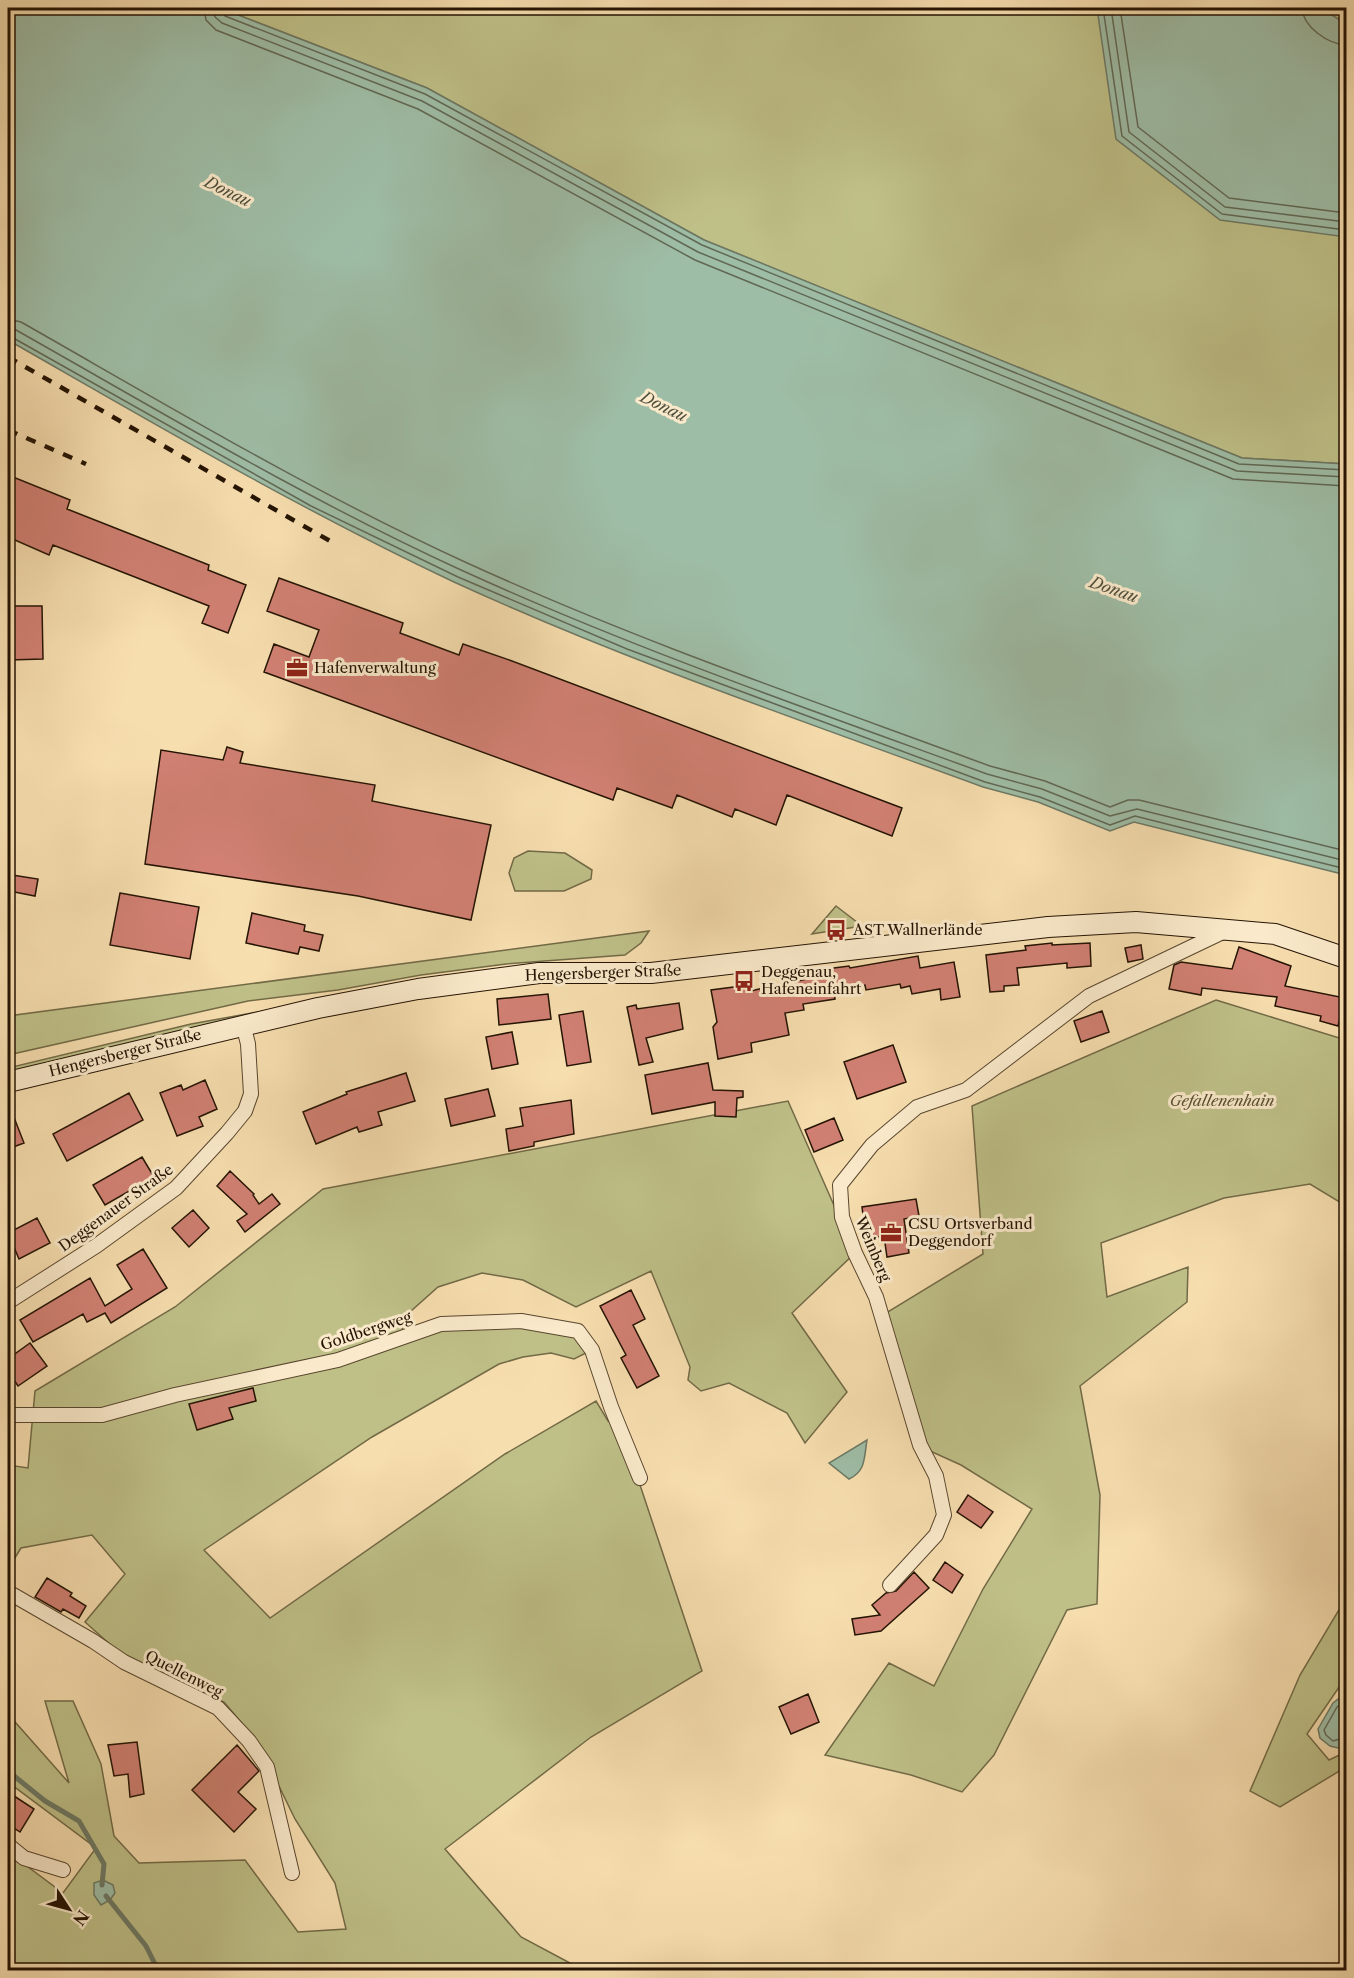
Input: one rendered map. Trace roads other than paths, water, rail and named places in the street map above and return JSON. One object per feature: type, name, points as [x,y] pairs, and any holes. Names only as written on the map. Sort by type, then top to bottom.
[{"type":"main road","name":"Hengersberger Straße","points":[[8,1082],[243,1024],[414,990],[539,973],[651,973],[1059,926],[1136,922],[1275,934],[1347,958]]},
{"type":"street","name":"Weinberg","points":[[890,1585],[936,1535],[944,1515],[936,1476],[920,1445],[876,1297],[855,1253],[842,1217],[840,1185],[872,1145],[917,1107],[966,1090],[1089,996],[1228,929]]},
{"type":"street","name":"Deggenauer Straße","points":[[8,1302],[96,1246],[176,1188],[227,1133],[245,1111],[251,1094],[248,1044],[243,1024]]},
{"type":"street","name":"Goldbergweg","points":[[8,1415],[102,1415],[175,1395],[338,1360],[441,1324],[521,1321],[578,1331],[592,1350],[611,1407],[640,1478]]},
{"type":"street","name":"Quellenweg","points":[[8,1592],[93,1641],[124,1662],[218,1708],[249,1741],[267,1767],[292,1873]]},
{"type":"street","points":[[8,1845],[24,1858],[63,1870]]},
{"type":"water","name":"Donau","points":[[8,8],[220,8],[427,88],[704,240],[1242,458],[1346,464],[1346,875],[1134,822],[1110,831],[1038,802],[983,787],[783,714],[584,638],[454,582],[340,526],[229,466],[8,340]]},
{"type":"water","points":[[1097,8],[1321,8],[1346,24],[1346,237],[1220,220],[1116,139]]},
{"type":"water","points":[[867,1440],[863,1463],[855,1476],[849,1479],[829,1463]]},
{"type":"water","points":[[1346,1693],[1346,1742],[1338,1748],[1330,1746],[1320,1738],[1318,1729],[1333,1703]]},
{"type":"water","points":[[103,1880],[113,1885],[115,1893],[110,1900],[101,1905],[94,1895],[94,1883]]},
{"type":"waterway","points":[[8,1771],[45,1801],[79,1821],[104,1864],[102,1885]]},
{"type":"waterway","points":[[106,1896],[146,1946],[158,1970]]},
{"type":"railway","points":[[8,357],[337,545]]},
{"type":"railway","points":[[8,430],[86,464]]},
{"type":"place","name":"Hafenverwaltung","points":[[297,668]]},
{"type":"place","name":"AST Wallnerlände","points":[[836,930]]},
{"type":"place","name":"Deggenau, Hafeneinfahrt","points":[[744,981]]},
{"type":"place","name":"CSU Ortsverband Deggendorf","points":[[891,1233]]},
{"type":"park label","name":"Gefallenenhain","points":[[1222,1101]]}]
